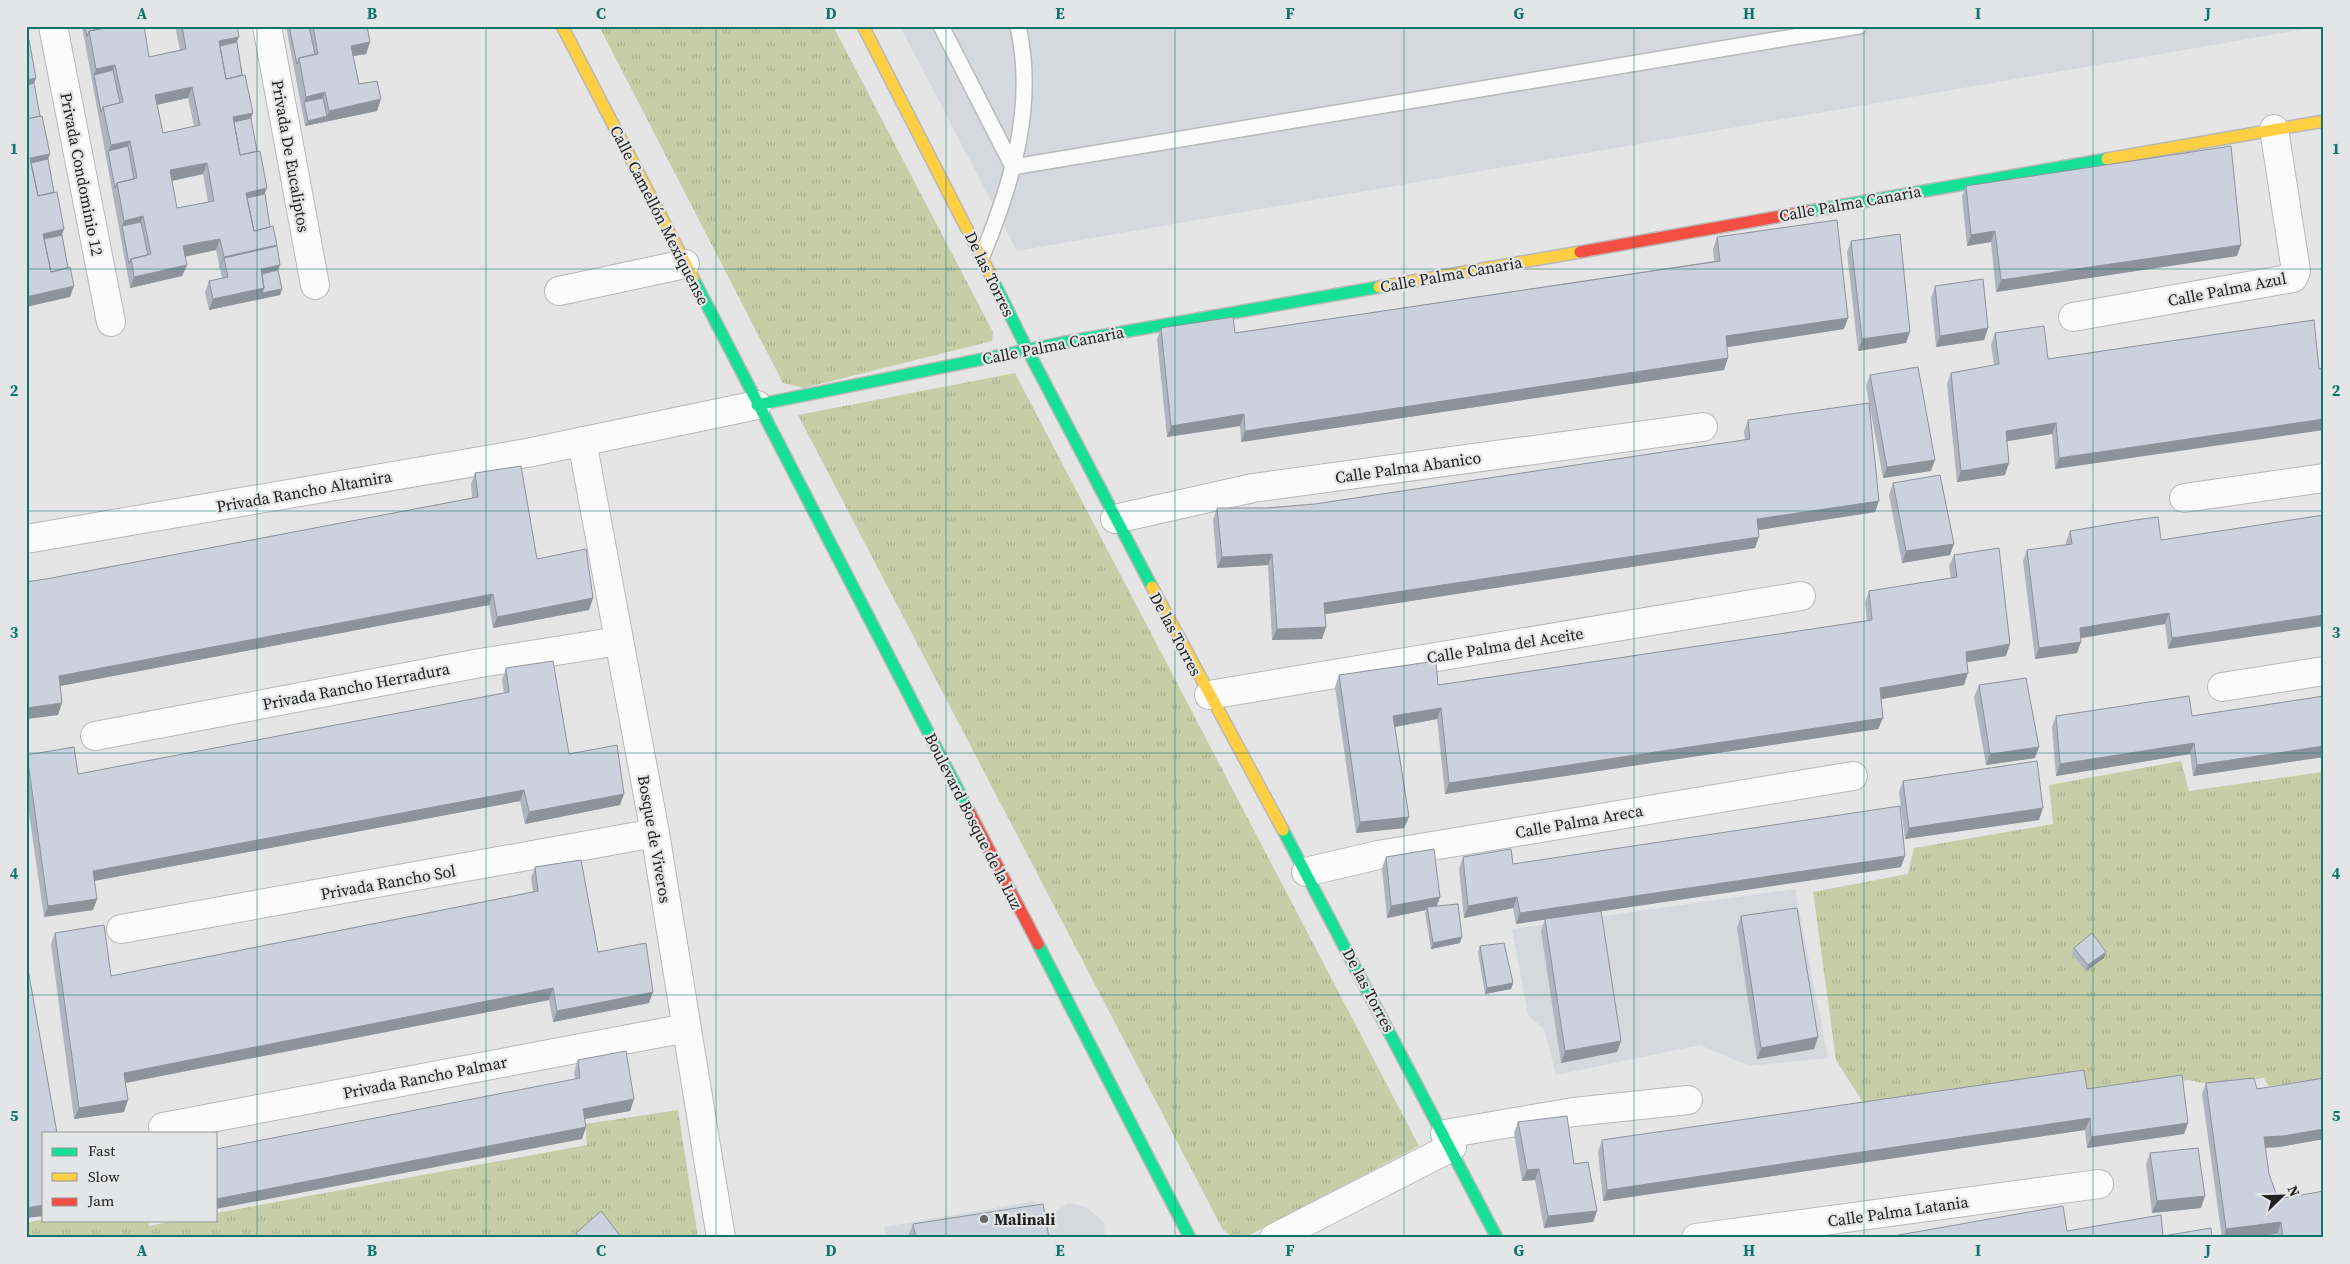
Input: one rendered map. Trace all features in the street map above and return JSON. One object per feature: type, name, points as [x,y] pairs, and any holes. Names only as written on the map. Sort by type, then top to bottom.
[{"type":"main road","name":"Calle Camellón Mexiquense","points":[[562,26],[757,405]]},
{"type":"main road","name":"De las Torres","points":[[863,26],[982,256],[1026,349],[1209,696],[1306,872],[1497,1238]]},
{"type":"main road","name":"Calle Palma Canaria","points":[[757,405],[1026,349],[2324,121]]},
{"type":"main road","name":"Boulevard Bosque de la Luz","points":[[757,405],[1190,1238]]},
{"type":"street","name":"Privada Condominio 12","points":[[53,26],[111,322]]},
{"type":"street","name":"Privada De Eucaliptos","points":[[267,26],[315,285]]},
{"type":"street","name":"Calle Palma Azul","points":[[2073,317],[2293,278],[2296,271],[2274,129]]},
{"type":"street","points":[[558,291],[685,264]]},
{"type":"street","name":"Calle Palma Canaria","points":[[582,441],[757,405]]},
{"type":"street","name":"Calle Palma Abanico","points":[[1115,519],[1253,488],[1703,427]]},
{"type":"street","name":"Privada Rancho Altamira","points":[[26,539],[527,453],[582,441]]},
{"type":"street","name":"Bosque de Viveros","points":[[582,441],[655,833],[721,1238]]},
{"type":"street","points":[[2184,498],[2324,478]]},
{"type":"street","name":"Calle Palma del Aceite","points":[[1209,696],[1800,596]]},
{"type":"street","name":"Privada Rancho Herradura","points":[[94,736],[470,665],[619,641]]},
{"type":"street","points":[[2222,687],[2324,671]]},
{"type":"street","name":"Calle Palma Areca","points":[[1306,872],[1378,855],[1853,776]]},
{"type":"street","name":"Privada Rancho Sol","points":[[121,929],[655,833]]},
{"type":"street","name":"Privada Rancho Palmar","points":[[163,1127],[687,1028]]},
{"type":"street","points":[[1274,1238],[1448,1141],[1574,1112],[1688,1100]]},
{"type":"street","name":"Calle Palma Latania","points":[[1696,1238],[2100,1184]]},
{"type":"lane","points":[[941,26],[1013,167]]},
{"type":"lane","points":[[982,256],[998,219],[1013,167],[1026,100],[1024,53],[1018,26]]},
{"type":"lane","points":[[1013,167],[1859,26]]},
{"type":"shaded area","points":[[900,26],[2323,26],[1017,251]]},
{"type":"shaded area","points":[[1795,889],[1828,1058],[1749,1066],[1700,1045],[1556,1075],[1544,1029],[1528,1015],[1512,929]]},
{"type":"shaded area","name":"Malinali","points":[[1035,1201],[1041,1225],[1049,1224],[1055,1212],[1069,1203],[1086,1207],[1104,1223],[1105,1238],[886,1238],[884,1227]]},
{"type":"green space","points":[[599,26],[833,26],[993,332],[992,341],[804,388],[783,383]]},
{"type":"green space","points":[[1015,373],[1419,1146],[1244,1238],[1234,1238],[1223,1230],[798,415]]},
{"type":"green space","points":[[2181,761],[2189,791],[2322,772],[2324,785],[2324,1079],[2268,1086],[2264,1078],[2211,1085],[2189,1080],[2088,1093],[2082,1074],[1864,1104],[1836,1060],[1813,892],[1908,874],[1914,848],[2053,824],[2049,785]]},
{"type":"green space","points":[[678,1110],[698,1238],[26,1238],[26,1223],[42,1219],[42,1222],[148,1222],[149,1226],[169,1222],[218,1222],[218,1213],[587,1145],[585,1124]]},
{"type":"building","points":[[85,26],[106,26],[106,28],[89,31],[87,37]]},
{"type":"building","points":[[144,26],[149,57],[186,49],[182,26],[237,26],[239,37],[219,41],[226,79],[245,75],[253,113],[233,117],[240,155],[260,151],[267,188],[246,193],[254,231],[273,226],[277,245],[224,257],[220,239],[183,246],[187,265],[134,277],[131,259],[151,254],[143,216],[124,221],[117,183],[137,178],[130,141],[111,145],[103,107],[123,102],[115,65],[96,69],[89,31],[109,27]],"holes":[[[192,87],[200,125],[163,133],[155,95]],[[207,163],[214,201],[177,208],[170,170]]]},
{"type":"building","points":[[289,26],[309,26],[315,54],[299,58],[297,64]]},
{"type":"building","points":[[313,26],[367,26],[370,42],[351,46],[359,84],[377,81],[381,99],[329,111],[325,92],[306,97],[299,58],[318,54]]},
{"type":"building","points":[[29,40],[36,78],[26,80],[26,41]]},
{"type":"building","points":[[237,42],[242,75],[226,79],[220,46]]},
{"type":"building","points":[[113,70],[120,103],[103,107],[101,112],[94,75]]},
{"type":"building","points":[[34,83],[40,116],[26,119],[26,85]]},
{"type":"building","points":[[323,98],[327,116],[308,121],[304,102]]},
{"type":"building","points":[[42,116],[50,154],[30,158],[38,196],[57,192],[64,229],[43,234],[51,272],[70,267],[74,286],[26,297],[26,119]]},
{"type":"building","points":[[251,118],[257,151],[240,155],[234,122]]},
{"type":"building","points":[[128,146],[134,179],[117,183],[115,188],[108,151]]},
{"type":"building","points":[[2231,146],[2241,245],[2001,280],[1995,231],[1971,235],[1966,186]]},
{"type":"building","points":[[48,159],[54,192],[38,196],[31,163]]},
{"type":"building","points":[[265,194],[270,227],[254,231],[247,198]]},
{"type":"building","points":[[1837,220],[1848,318],[1726,336],[1728,358],[1245,431],[1244,414],[1171,426],[1161,328],[1233,317],[1235,333],[1720,261],[1717,237]]},
{"type":"building","points":[[141,222],[148,255],[131,259],[129,264],[122,226]]},
{"type":"building","points":[[1900,234],[1910,332],[1862,339],[1851,241]]},
{"type":"building","points":[[62,235],[68,268],[51,272],[44,239]]},
{"type":"building","points":[[277,246],[280,265],[261,269],[264,288],[213,299],[209,281],[228,277],[224,258]]},
{"type":"building","points":[[278,270],[282,289],[262,293],[264,288],[262,274]]},
{"type":"building","points":[[1983,279],[1988,328],[1940,336],[1935,286]]},
{"type":"building","points":[[2314,320],[2319,369],[2324,368],[2324,419],[2059,458],[2056,423],[2006,431],[2009,463],[1961,471],[1951,373],[1999,364],[1995,333],[2044,326],[2048,359]]},
{"type":"building","points":[[1918,367],[1935,460],[1887,467],[1870,375]]},
{"type":"building","points":[[1869,403],[1879,501],[1757,519],[1759,537],[1324,603],[1326,627],[1277,629],[1272,554],[1222,557],[1217,508],[1266,508],[1315,504],[1750,439],[1748,420]]},
{"type":"building","points":[[521,466],[537,559],[586,549],[593,598],[497,617],[493,594],[59,676],[62,703],[26,708],[26,582],[478,497],[475,473]]},
{"type":"building","points":[[1940,475],[1954,544],[1906,551],[1893,483]]},
{"type":"building","points":[[2324,515],[2324,615],[2172,638],[2169,613],[2080,628],[2081,642],[2039,648],[2027,550],[2072,544],[2070,531],[2158,517],[2161,540]]},
{"type":"building","points":[[1999,548],[2010,644],[1966,652],[1968,673],[1880,688],[1883,718],[1449,783],[1441,708],[1393,716],[1409,817],[1360,822],[1339,675],[1436,661],[1438,685],[1872,620],[1869,591],[1957,577],[1954,555]]},
{"type":"building","points":[[553,661],[569,754],[617,745],[624,794],[529,812],[524,790],[93,871],[97,899],[48,906],[27,755],[74,747],[78,774],[509,692],[506,668]]},
{"type":"building","points":[[2026,678],[2039,747],[1990,754],[1979,685]]},
{"type":"building","points":[[2189,696],[2192,716],[2324,696],[2324,746],[2197,765],[2194,743],[2060,764],[2056,716]]},
{"type":"building","points":[[2037,761],[2043,808],[1909,828],[1903,781]]},
{"type":"building","points":[[1900,806],[1905,856],[1520,913],[1517,897],[1468,906],[1463,857],[1511,849],[1513,864]]},
{"type":"building","points":[[1434,849],[1440,897],[1391,906],[1386,857]]},
{"type":"building","points":[[581,860],[598,952],[646,943],[653,992],[557,1011],[553,988],[124,1073],[128,1100],[79,1108],[55,933],[104,925],[111,976],[538,891],[535,867]]},
{"type":"building","points":[[1458,904],[1462,937],[1433,943],[1427,907]]},
{"type":"building","points":[[1797,908],[1818,1037],[1761,1048],[1741,916]]},
{"type":"building","points":[[1601,911],[1621,1041],[1565,1051],[1545,919]]},
{"type":"building","points":[[2092,933],[2106,952],[2088,965],[2074,948]]},
{"type":"building","points":[[1504,943],[1513,983],[1487,988],[1480,946]]},
{"type":"building","points":[[26,958],[57,1132],[42,1132],[42,1205],[26,1208]]},
{"type":"building","points":[[626,1051],[634,1099],[583,1109],[586,1127],[218,1199],[218,1149],[580,1078],[578,1060]]},
{"type":"building","points":[[2084,1070],[2087,1089],[2182,1075],[2188,1123],[2091,1137],[2090,1118],[1607,1190],[1602,1140]]},
{"type":"building","points":[[2254,1078],[2257,1089],[2324,1078],[2324,1129],[2283,1136],[2264,1137],[2269,1174],[2278,1199],[2324,1191],[2324,1238],[2283,1238],[2281,1222],[2226,1229],[2206,1083]]},
{"type":"building","points":[[1567,1116],[1574,1164],[1588,1162],[1597,1211],[1548,1216],[1539,1169],[1527,1170],[1518,1122]]},
{"type":"building","points":[[2198,1148],[2205,1196],[2157,1201],[2150,1153]]},
{"type":"building","points":[[1043,1204],[1049,1238],[916,1238],[913,1224]]},
{"type":"building","points":[[2063,1206],[2067,1231],[2161,1215],[2163,1236],[2211,1228],[2212,1238],[1882,1238]]},
{"type":"building","points":[[601,1211],[622,1238],[580,1238],[576,1233]]},
{"type":"traffic: fast","points":[[1810,211],[2107,159]]},
{"type":"traffic: fast","points":[[990,274],[1027,349],[1152,587]]},
{"type":"traffic: fast","points":[[693,278],[970,813]]},
{"type":"traffic: fast","points":[[757,405],[1066,342],[1379,287]]},
{"type":"traffic: fast","points":[[1283,830],[1497,1238]]},
{"type":"traffic: fast","points":[[1038,944],[1190,1238]]},
{"type":"traffic: slow","points":[[562,26],[693,278]]},
{"type":"traffic: slow","points":[[863,26],[990,274]]},
{"type":"traffic: slow","points":[[2107,159],[2324,121]]},
{"type":"traffic: slow","points":[[1379,287],[1580,252]]},
{"type":"traffic: slow","points":[[1152,587],[1283,830]]},
{"type":"traffic: jam","points":[[1580,252],[1810,211]]},
{"type":"traffic: jam","points":[[970,813],[1038,944]]},
{"type":"place","name":"Malinali","points":[[984,1219]]}]
